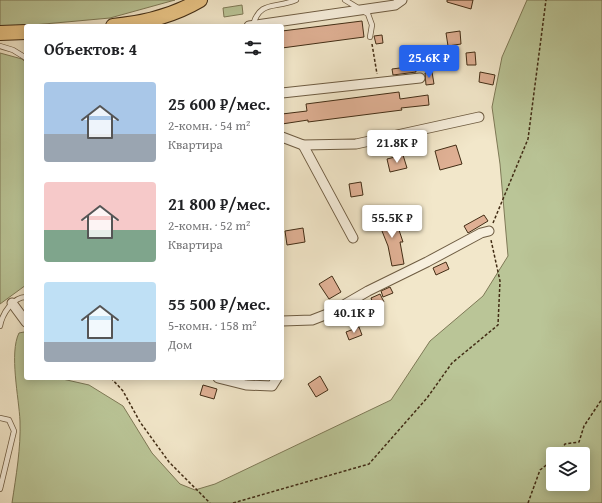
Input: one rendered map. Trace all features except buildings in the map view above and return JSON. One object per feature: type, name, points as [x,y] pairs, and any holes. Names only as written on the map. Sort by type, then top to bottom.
[{"type":"main road","points":[[139,24],[157,19],[190,2]]},
{"type":"main road","points":[[0,34],[24,32]]},
{"type":"street","points":[[265,24],[395,5],[402,0]]},
{"type":"street","points":[[284,93],[420,78]]},
{"type":"street","points":[[284,138],[303,145],[356,144],[479,118]]},
{"type":"street","points":[[303,145],[353,238]]},
{"type":"street","points":[[284,322],[312,320],[330,313],[368,291],[428,262],[482,233],[489,231]]},
{"type":"street","points":[[12,303],[24,319]]},
{"type":"street","points":[[226,380],[246,385],[272,386],[276,380]]},
{"type":"lane","points":[[252,24],[256,14],[263,8],[296,0]]},
{"type":"lane","points":[[345,0],[364,10],[371,21],[370,37]]},
{"type":"lane","points":[[0,46],[13,50],[24,57]]},
{"type":"lane","points":[[0,326],[12,303],[24,297]]},
{"type":"lane","points":[[0,418],[9,420],[14,431],[0,489]]},
{"type":"path","points":[[233,503],[369,464],[427,398],[452,363],[498,325],[500,281],[489,231],[528,139],[546,0]]},
{"type":"path","points":[[370,37],[378,82]]},
{"type":"path","points":[[113,380],[122,391],[140,422],[169,462],[210,503]]},
{"type":"path","points":[[563,447],[565,444],[579,442],[584,426],[602,399]]},
{"type":"path","points":[[528,503],[540,470],[546,465]]},
{"type":"green space","points":[[0,0],[175,0],[110,18],[44,24],[24,24],[24,26],[0,28]]},
{"type":"green space","points":[[527,0],[602,0],[602,503],[12,503],[20,441],[20,421],[15,376],[15,352],[19,333],[24,332],[24,380],[67,380],[89,385],[123,406],[152,453],[180,484],[195,490],[215,484],[391,400],[430,341],[483,296],[508,256],[500,164],[492,107],[502,57]]},
{"type":"green space","points":[[242,5],[243,14],[224,17],[223,8]]},
{"type":"green space","points":[[0,53],[22,59],[24,61],[24,286],[0,304]]}]
